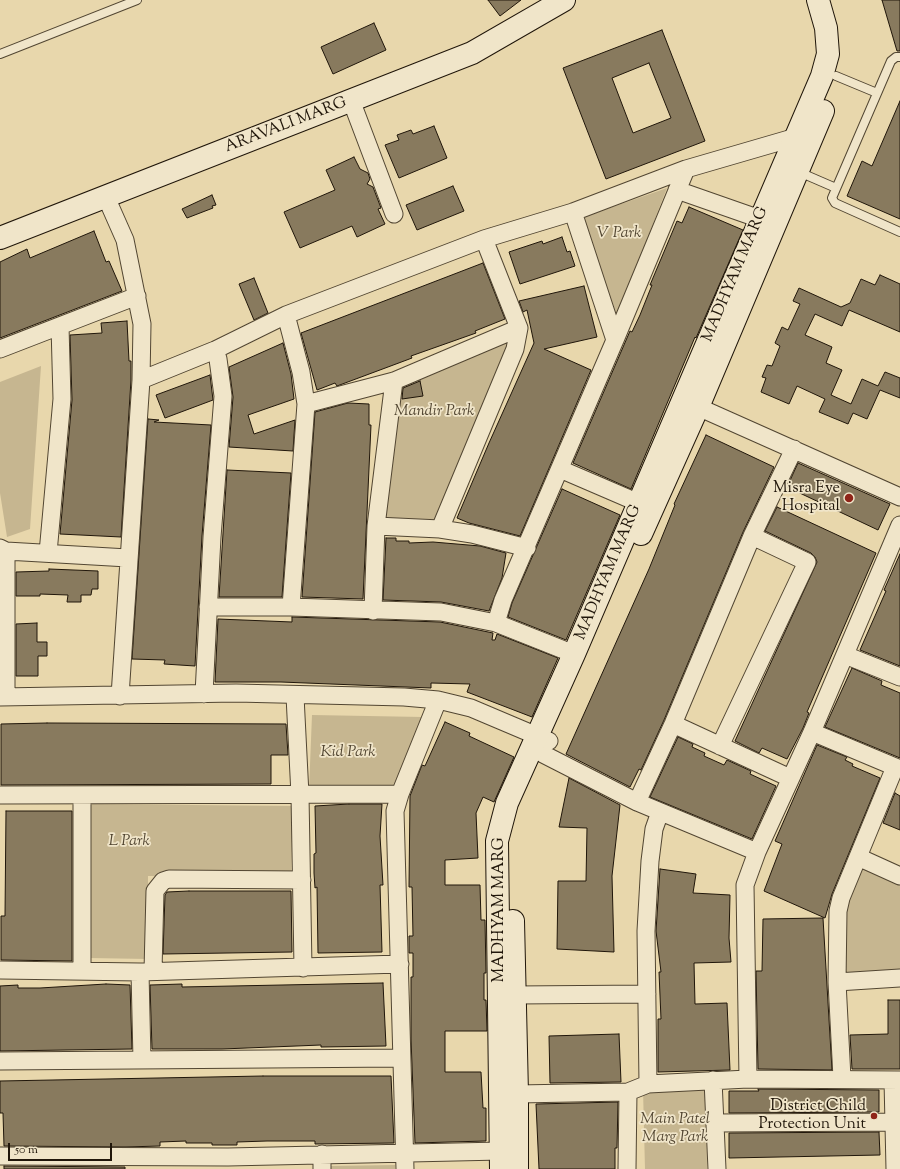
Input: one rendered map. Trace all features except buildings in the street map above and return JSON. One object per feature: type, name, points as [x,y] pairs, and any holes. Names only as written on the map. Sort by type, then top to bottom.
[{"type":"street","name":"ARAVALI MARG","points":[[0,238],[472,53],[564,0]]},
{"type":"street","name":"MADHYAM MARG","points":[[517,1169],[517,1094],[511,848],[519,807],[574,654],[822,76],[828,54],[826,28],[818,0]]},
{"type":"street","name":"MADHYAM MARG","points":[[501,1160],[497,841],[507,804],[543,743],[698,407],[798,171],[836,76],[840,57],[840,30],[833,0]]},
{"type":"street","points":[[351,100],[394,214]]},
{"type":"street","points":[[141,380],[215,350],[286,315],[484,239],[573,212],[686,169],[796,137]]},
{"type":"street","points":[[496,623],[503,600],[615,340],[686,169]]},
{"type":"street","points":[[677,190],[760,219]]},
{"type":"street","points":[[106,197],[125,240],[142,324],[141,380],[120,696]]},
{"type":"street","points":[[573,212],[615,340]]},
{"type":"street","points":[[440,529],[515,349],[519,328],[484,239]]},
{"type":"street","points":[[0,349],[137,296]]},
{"type":"street","points":[[286,315],[302,372],[306,404],[291,607]]},
{"type":"street","points":[[48,553],[62,399],[60,326]]},
{"type":"street","points":[[306,404],[394,381],[519,328]]},
{"type":"street","points":[[204,694],[208,607],[223,396],[218,359],[215,350]]},
{"type":"street","points":[[373,611],[376,526],[394,381]]},
{"type":"street","points":[[698,407],[900,497]]},
{"type":"street","points":[[637,802],[673,724],[752,536],[794,449]]},
{"type":"street","points":[[560,469],[638,503]]},
{"type":"street","points":[[748,1079],[745,885],[757,852],[812,732],[900,525]]},
{"type":"street","points":[[376,526],[440,529],[472,534],[526,548]]},
{"type":"street","points":[[720,746],[807,562],[752,536]]},
{"type":"street","points":[[128,558],[3,549],[3,696],[204,694],[404,697],[438,700],[471,708],[543,743],[637,802],[757,852]]},
{"type":"street","points":[[208,607],[291,607],[373,611],[441,612],[496,623],[574,654]]},
{"type":"street","points":[[845,655],[900,677]]},
{"type":"street","points":[[295,696],[300,795],[303,968]]},
{"type":"street","points":[[404,1161],[395,811],[400,794],[438,700]]},
{"type":"street","points":[[673,724],[790,778]]},
{"type":"street","points":[[812,732],[897,768],[841,898],[838,911],[837,982],[842,1078]]},
{"type":"street","points":[[0,796],[400,794]]},
{"type":"street","points":[[82,795],[82,970]]},
{"type":"street","points":[[648,1084],[646,930],[650,861],[654,830],[660,812]]},
{"type":"street","points":[[858,857],[900,876]]},
{"type":"street","points":[[142,1060],[146,971],[155,891],[163,881],[169,878],[302,880]]},
{"type":"street","points":[[0,970],[146,971],[303,968],[400,964]]},
{"type":"street","points":[[837,982],[900,978]]},
{"type":"street","points":[[515,995],[647,994]]},
{"type":"street","points":[[0,1061],[401,1058]]},
{"type":"street","points":[[517,1094],[628,1092],[648,1084],[713,1080],[842,1078],[897,1080],[895,1122],[896,1169]]},
{"type":"street","points":[[713,1080],[716,1123],[716,1169]]},
{"type":"street","points":[[627,1169],[628,1092]]},
{"type":"street","points":[[716,1123],[895,1122]]},
{"type":"street","points":[[0,1156],[133,1163],[501,1160]]},
{"type":"lane","points":[[0,54],[137,0]]},
{"type":"lane","points":[[900,57],[896,57],[891,61],[832,198],[835,203],[900,232]]},
{"type":"lane","points":[[836,76],[877,93]]},
{"type":"lane","points":[[798,171],[836,188]]},
{"type":"green space","name":"V Park","points":[[667,188],[615,321],[584,217]]},
{"type":"green space","name":"Mandir Park","points":[[519,328],[440,529],[376,526],[394,381]]},
{"type":"green space","points":[[41,366],[30,529],[7,537],[0,493],[0,382]]},
{"type":"green space","name":"Kid Park","points":[[312,715],[423,717],[392,790],[309,790]]},
{"type":"green space","name":"L Park","points":[[90,804],[292,806],[291,877],[148,876],[148,959],[89,958]]},
{"type":"green space","points":[[858,857],[900,876],[900,978],[837,982],[838,911]]},
{"type":"green space","name":"Main Patel Marg Park","points":[[706,1085],[707,1169],[645,1169],[643,1089]]},
{"type":"green space","points":[[395,1165],[395,1169],[329,1169],[329,1166]]},
{"type":"place","name":"Misra Eye Hospital","points":[[849,498]]},
{"type":"place","name":"District Child Protection Unit","points":[[874,1116]]}]
